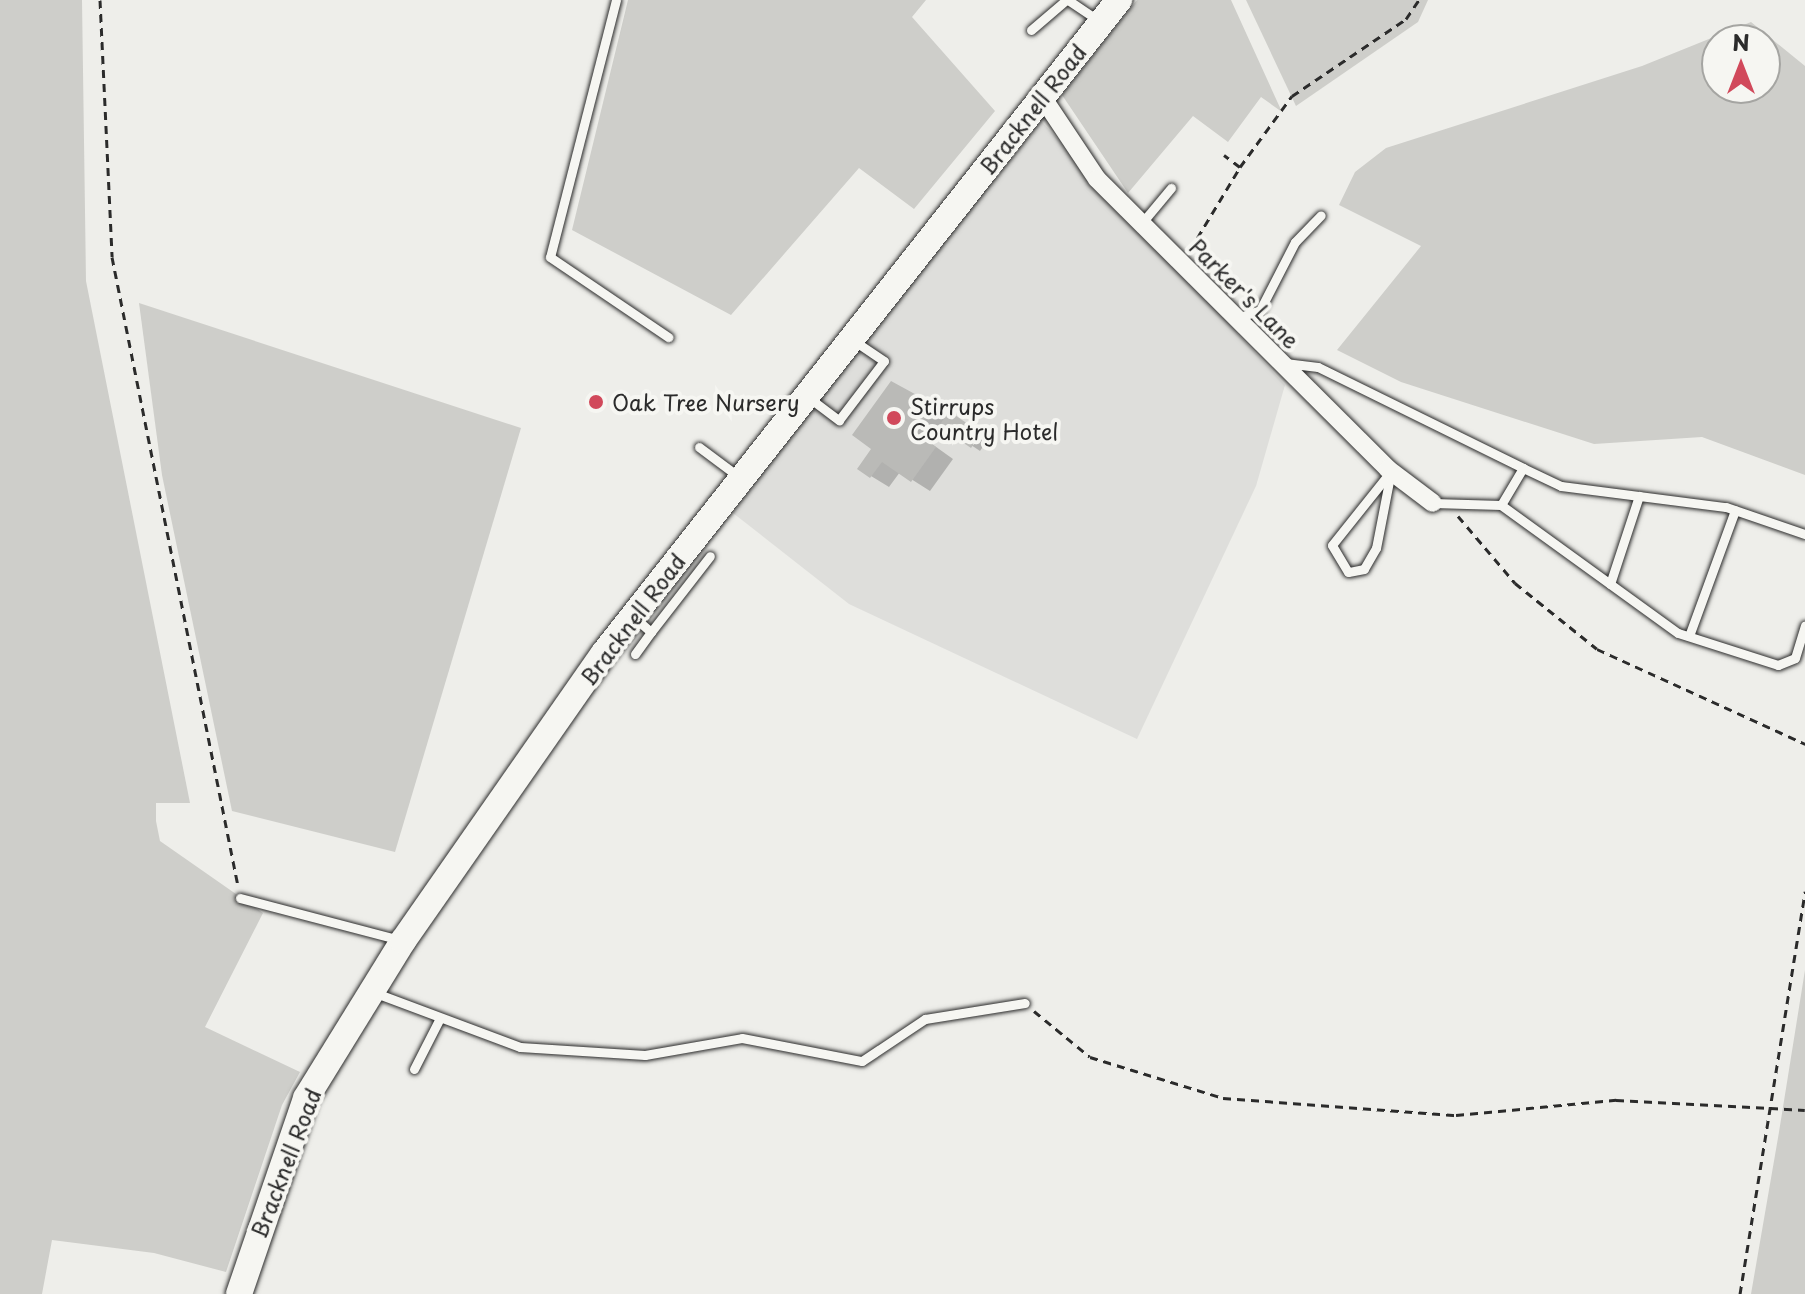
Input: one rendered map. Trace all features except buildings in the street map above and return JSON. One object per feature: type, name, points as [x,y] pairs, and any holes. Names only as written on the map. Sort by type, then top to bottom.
[{"type":"main road","name":"Bracknell Road","points":[[239,1294],[306,1098],[403,941],[642,624],[739,477],[803,392],[1119,0]]},
{"type":"street","name":"Parker's Lane","points":[[1043,98],[1097,179],[1141,224],[1391,471],[1441,503]]},
{"type":"lane","points":[[616,0],[550,257],[668,337]]},
{"type":"lane","points":[[1031,30],[1064,0],[1101,21]]},
{"type":"lane","points":[[1141,224],[1171,188]]},
{"type":"lane","points":[[1237,318],[1260,310],[1295,242],[1321,215]]},
{"type":"lane","points":[[803,392],[839,420],[884,361],[848,337]]},
{"type":"lane","points":[[1281,363],[1318,367],[1561,486],[1735,510],[1805,534]]},
{"type":"lane","points":[[699,447],[739,477]]},
{"type":"lane","points":[[1501,505],[1523,468]]},
{"type":"lane","points":[[1391,471],[1376,548],[1364,569],[1348,572],[1332,545],[1391,471]]},
{"type":"lane","points":[[1610,584],[1639,496]]},
{"type":"lane","points":[[1441,503],[1501,505],[1610,584],[1689,636],[1778,665],[1795,658],[1805,626]]},
{"type":"lane","points":[[1689,636],[1735,510]]},
{"type":"lane","points":[[635,654],[642,624],[710,556]]},
{"type":"lane","points":[[240,898],[403,941]]},
{"type":"lane","points":[[370,991],[439,1020],[520,1047],[645,1055],[742,1038],[862,1061],[925,1019],[1025,1003]]},
{"type":"lane","points":[[414,1069],[439,1020]]},
{"type":"path","points":[[100,0],[112,257],[240,898]]},
{"type":"path","points":[[1182,264],[1240,167],[1292,96],[1406,19],[1419,0]]},
{"type":"path","points":[[1224,155],[1240,167]]},
{"type":"path","points":[[1441,503],[1494,563],[1597,649],[1805,744]]},
{"type":"path","points":[[1740,1294],[1805,891]]},
{"type":"path","points":[[1025,1003],[1090,1057],[1223,1098],[1456,1115],[1616,1100],[1805,1110]]},
{"type":"shaded area","points":[[0,0],[82,0],[86,281],[190,803],[156,803],[156,821],[160,841],[263,913],[205,1027],[300,1072],[282,1105],[226,1272],[154,1253],[52,1240],[42,1294],[0,1294]]},
{"type":"shaded area","points":[[628,0],[926,0],[912,17],[995,111],[914,209],[859,168],[731,315],[572,230]]},
{"type":"shaded area","points":[[1137,0],[1231,0],[1282,112],[1261,97],[1228,142],[1193,116],[1128,193],[1062,95]]},
{"type":"shaded area","points":[[1246,0],[1428,0],[1418,22],[1296,106]]},
{"type":"shaded area","points":[[1701,42],[1701,104],[1781,104],[1781,46],[1805,66],[1805,475],[1702,437],[1594,444],[1401,382],[1337,350],[1421,246],[1339,205],[1355,172],[1386,148],[1642,66]]},
{"type":"shaded area","points":[[1041,121],[1285,385],[1256,486],[1137,739],[849,604],[733,513],[870,326]]},
{"type":"shaded area","points":[[139,303],[521,428],[395,852],[232,811],[162,475]]},
{"type":"shaded area","points":[[1805,970],[1805,1294],[1751,1294],[1779,1132]]},
{"type":"place","name":"Oak Tree Nursery","points":[[596,402]]},
{"type":"place","name":"Stirrups Country Hotel","points":[[894,418]]}]
